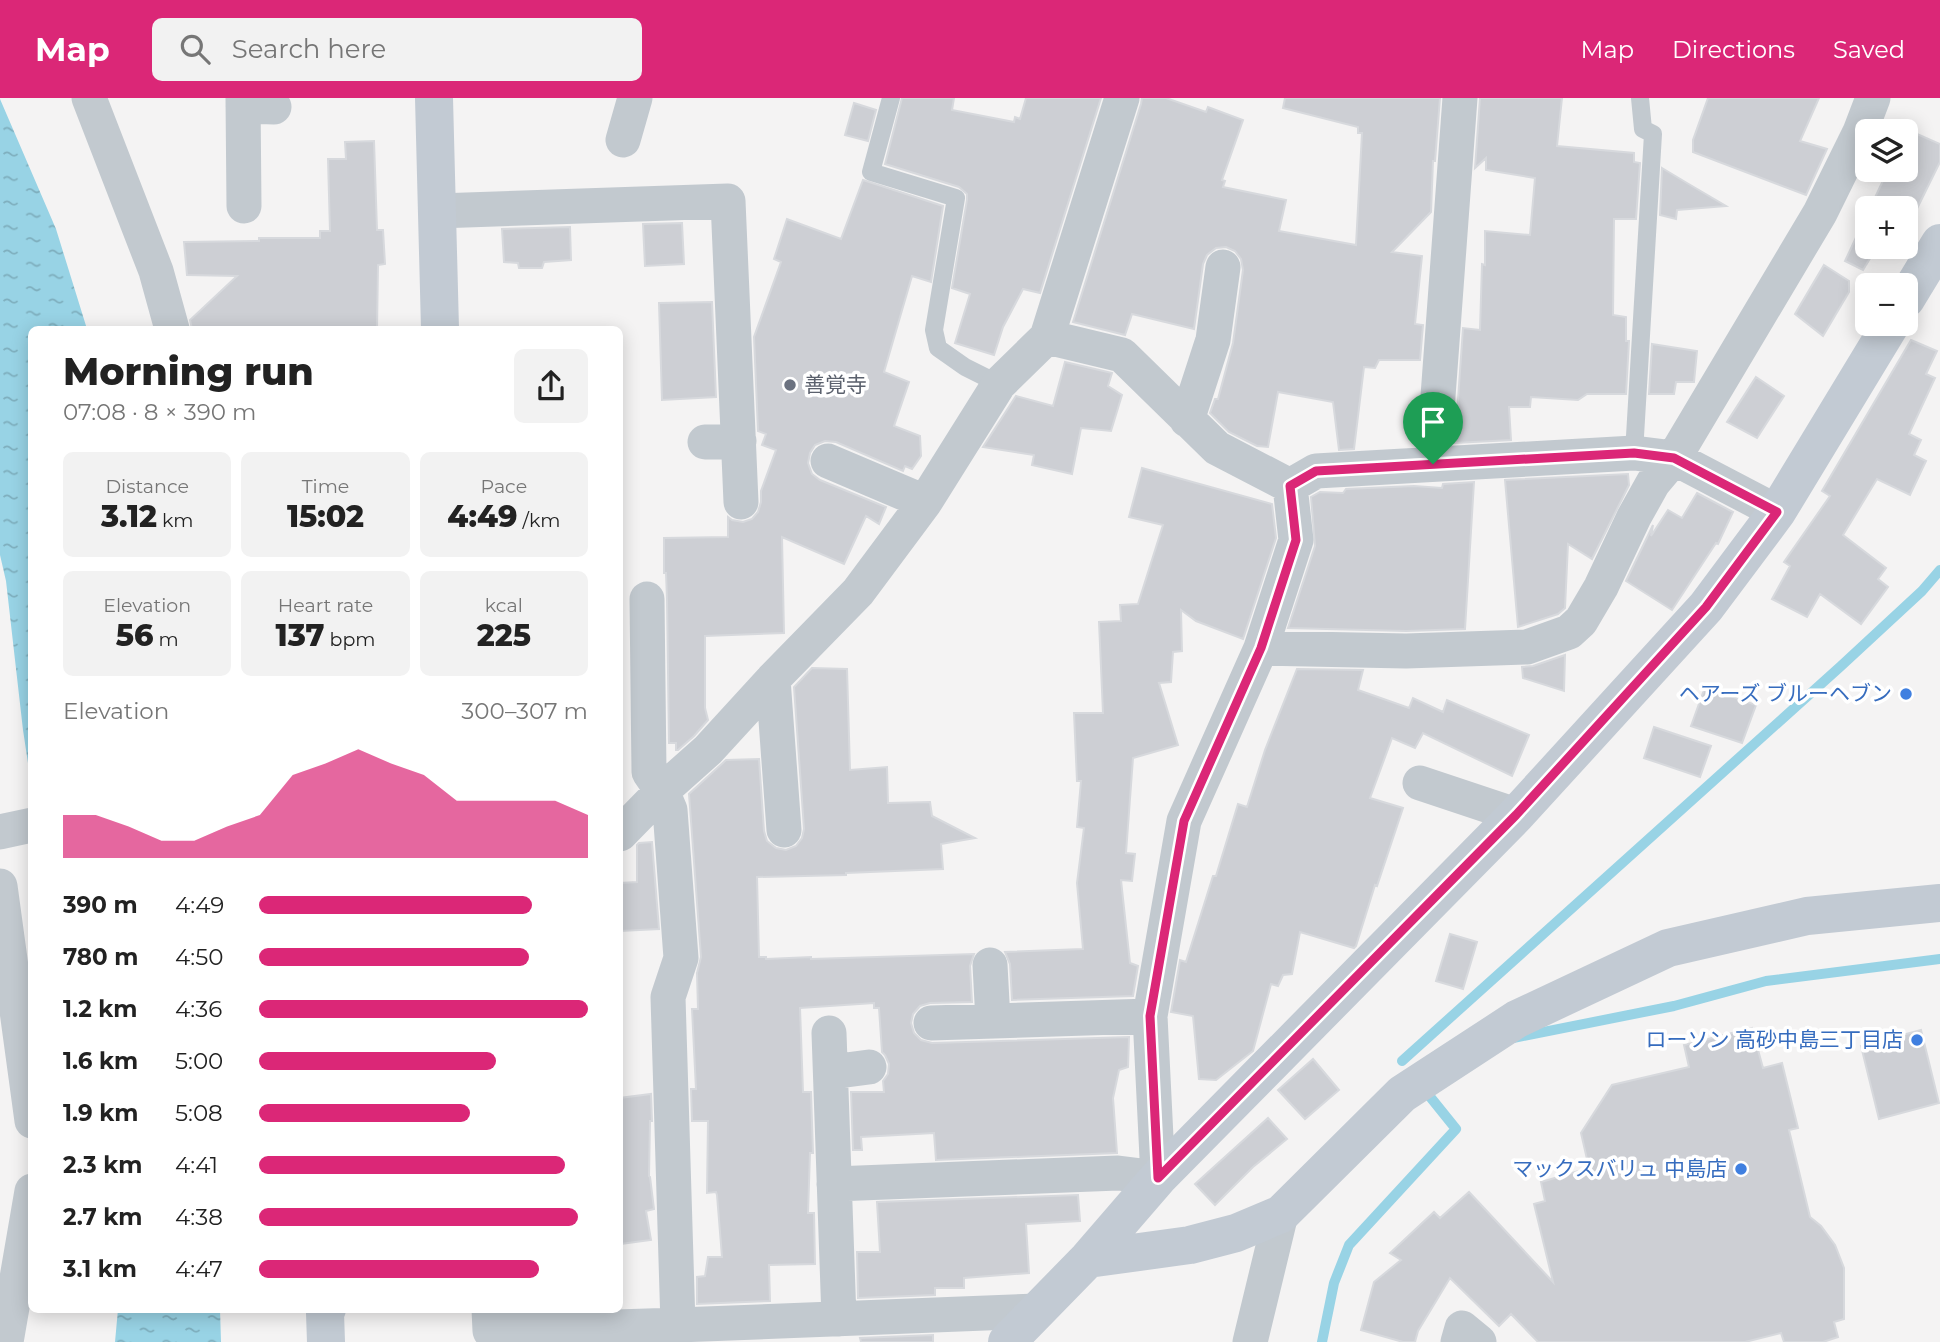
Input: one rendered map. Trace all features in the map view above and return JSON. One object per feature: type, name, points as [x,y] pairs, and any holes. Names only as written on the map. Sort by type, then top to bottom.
[{"type":"main road","points":[[435,98],[440,326]]},
{"type":"main road","points":[[1918,279],[1940,243]]},
{"type":"main road","points":[[1007,1342],[1088,1259],[1158,1178],[1516,815],[1706,607],[1777,512],[1884,336]]},
{"type":"main road","points":[[1088,1259],[1190,1245],[1236,1233],[1281,1214],[1402,1094],[1517,1018],[1668,947],[1807,916],[1940,903]]},
{"type":"street","points":[[89,98],[156,271],[171,326]]},
{"type":"street","points":[[624,139],[635,98]]},
{"type":"street","points":[[623,831],[708,750],[859,592],[925,502],[999,384],[1047,337],[1122,98]]},
{"type":"street","points":[[1433,464],[1460,98]]},
{"type":"street","points":[[1261,648],[1406,651],[1527,647],[1569,632],[1581,621],[1653,483],[1674,458],[1820,212],[1860,132],[1873,98]]},
{"type":"street","points":[[244,206],[253,104]]},
{"type":"street","points":[[437,211],[728,201],[722,441],[741,502]]},
{"type":"street","points":[[1187,420],[1213,340],[1223,267]]},
{"type":"street","points":[[1047,337],[1122,355],[1217,448],[1290,486]]},
{"type":"street","points":[[1290,486],[1316,471],[1634,453],[1674,458],[1777,512]]},
{"type":"street","points":[[828,461],[925,502]]},
{"type":"street","points":[[834,1184],[1118,1173],[1158,1178],[1150,1016],[1184,821],[1261,648],[1296,540],[1290,486]]},
{"type":"street","points":[[647,599],[649,772],[662,791],[670,810],[681,958],[668,997],[678,1325]]},
{"type":"street","points":[[773,679],[784,830]]},
{"type":"street","points":[[1420,783],[1516,815]]},
{"type":"street","points":[[0,832],[28,826]]},
{"type":"street","points":[[0,887],[28,1092]]},
{"type":"street","points":[[990,965],[993,1021]]},
{"type":"street","points":[[931,1023],[1150,1016]]},
{"type":"street","points":[[829,1033],[839,1319]]},
{"type":"street","points":[[831,1072],[869,1068]]},
{"type":"street","points":[[6,1342],[28,1214]]},
{"type":"street","points":[[1251,1342],[1281,1214]]},
{"type":"street","points":[[489,1313],[490,1331],[1037,1311]]},
{"type":"street","points":[[1458,1342],[1462,1328],[1479,1342]]},
{"type":"lane","points":[[891,98],[871,172],[956,198],[934,330],[938,348],[965,367],[999,384]]},
{"type":"lane","points":[[1634,453],[1653,134],[1643,129],[1640,98]]},
{"type":"water","points":[[0,99],[56,229],[86,326],[28,326],[28,763],[6,581],[0,555]]},
{"type":"water","points":[[118,1313],[220,1313],[221,1342],[115,1342]]},
{"type":"building","points":[[902,98],[954,98],[952,110],[1014,122],[1015,117],[1020,119],[1026,98],[1101,98],[1040,293],[1023,289],[1003,327],[994,355],[955,343],[970,294],[952,288],[967,194],[959,187],[885,164]]},
{"type":"building","points":[[1142,98],[1166,98],[1206,112],[1208,107],[1243,120],[1222,180],[1225,181],[1223,187],[1286,200],[1279,231],[1356,245],[1362,133],[1358,133],[1358,127],[1283,108],[1285,98],[1440,98],[1431,212],[1392,252],[1422,256],[1415,324],[1423,325],[1420,360],[1379,360],[1375,368],[1364,367],[1354,449],[1339,450],[1333,402],[1278,392],[1268,447],[1257,446],[1229,432],[1210,413],[1215,399],[1218,399],[1233,343],[1243,270],[1241,259],[1235,251],[1226,247],[1216,248],[1207,255],[1203,264],[1194,329],[1132,314],[1125,335],[1073,322]]},
{"type":"building","points":[[1480,98],[1562,98],[1557,146],[1634,153],[1634,162],[1640,163],[1636,219],[1614,219],[1613,315],[1626,317],[1626,341],[1629,341],[1626,394],[1587,394],[1578,400],[1531,397],[1530,407],[1509,407],[1511,440],[1455,443],[1463,328],[1480,330],[1485,231],[1530,235],[1535,178],[1486,170],[1486,158],[1475,168]]},
{"type":"building","points":[[1708,98],[1819,98],[1800,141],[1827,149],[1806,195],[1693,152],[1693,140]]},
{"type":"building","points":[[854,103],[876,110],[868,141],[845,135]]},
{"type":"building","points":[[1918,134],[1940,144],[1940,162],[1918,207],[1918,196],[1876,196],[1882,182],[1918,182]]},
{"type":"building","points":[[374,141],[377,230],[383,230],[385,264],[378,265],[377,326],[191,326],[190,320],[237,276],[187,275],[184,242],[320,238],[320,231],[330,231],[328,159],[346,159],[345,142]]},
{"type":"building","points":[[1662,168],[1726,206],[1677,210],[1676,219],[1660,215]]},
{"type":"building","points":[[863,180],[943,206],[931,282],[912,276],[884,372],[909,382],[894,426],[920,436],[921,456],[912,469],[905,466],[903,471],[836,442],[825,441],[815,445],[808,463],[812,474],[820,480],[886,507],[879,524],[866,516],[844,564],[782,537],[784,633],[705,636],[705,708],[708,720],[676,750],[676,743],[669,743],[664,538],[728,537],[728,517],[743,522],[752,519],[758,512],[761,491],[776,450],[762,445],[766,434],[758,431],[754,337],[781,262],[774,259],[787,219],[841,239]]},
{"type":"building","points":[[682,223],[684,264],[645,266],[643,224]]},
{"type":"building","points":[[570,227],[571,260],[544,262],[542,268],[519,268],[518,263],[504,262],[502,229]]},
{"type":"building","points":[[1855,240],[1855,259],[1870,259],[1863,270],[1845,261]]},
{"type":"building","points":[[1824,265],[1849,281],[1849,292],[1823,336],[1795,314]]},
{"type":"building","points":[[712,302],[716,397],[662,400],[659,303]]},
{"type":"building","points":[[1911,340],[1937,351],[1926,374],[1935,378],[1909,434],[1921,440],[1914,455],[1926,461],[1910,495],[1877,479],[1843,535],[1886,568],[1878,579],[1888,587],[1861,624],[1820,594],[1807,617],[1772,599],[1790,566],[1784,562],[1830,496],[1822,491]]},
{"type":"building","points":[[1652,344],[1697,351],[1694,382],[1676,382],[1674,394],[1649,394]]},
{"type":"building","points":[[1065,362],[1112,373],[1108,386],[1122,395],[1111,431],[1081,428],[1072,474],[1032,465],[1034,455],[983,447],[1016,396],[1053,406]]},
{"type":"building","points":[[1756,377],[1784,396],[1757,438],[1727,422]]},
{"type":"building","points":[[1142,468],[1272,504],[1276,538],[1243,639],[1196,621],[1181,610],[1182,651],[1173,652],[1171,682],[1159,683],[1178,745],[1133,758],[1126,853],[1135,854],[1132,881],[1121,880],[1130,963],[1138,966],[1133,996],[1012,1000],[1010,964],[1005,952],[1083,949],[1077,883],[1084,828],[1077,827],[1081,781],[1077,781],[1074,713],[1103,713],[1099,622],[1121,621],[1120,605],[1138,604],[1163,525],[1129,517]]},
{"type":"building","points":[[1628,474],[1629,485],[1592,559],[1568,544],[1565,608],[1558,614],[1518,627],[1505,480]]},
{"type":"building","points":[[1474,482],[1465,629],[1406,631],[1288,628],[1315,546],[1311,497],[1320,492],[1343,493],[1346,489],[1414,486],[1442,488],[1443,484]]},
{"type":"building","points":[[1697,493],[1733,512],[1718,544],[1716,543],[1672,610],[1626,581],[1653,525],[1651,536],[1668,510],[1682,518]]},
{"type":"building","points":[[1565,655],[1564,691],[1523,678],[1522,667]]},
{"type":"building","points":[[812,668],[847,669],[850,770],[887,767],[888,803],[930,802],[932,816],[975,838],[941,844],[943,869],[757,877],[759,957],[811,959],[974,954],[970,966],[972,1002],[930,1003],[920,1006],[913,1014],[911,1023],[914,1033],[921,1040],[932,1043],[1129,1037],[1128,1067],[1119,1070],[1113,1098],[1117,1153],[936,1160],[934,1133],[861,1137],[862,1150],[853,1150],[851,1092],[884,1092],[883,1081],[888,1074],[889,1064],[882,1052],[879,1008],[874,1008],[874,1003],[800,1008],[803,1092],[811,1092],[813,1153],[810,1153],[808,1213],[814,1213],[815,1264],[769,1265],[770,1301],[697,1304],[697,1277],[705,1276],[708,1257],[722,1257],[717,1195],[716,1192],[707,1193],[708,1121],[692,1121],[691,1089],[696,1089],[692,1009],[698,1009],[697,973],[701,957],[689,794],[726,760],[759,759],[767,841],[776,848],[786,850],[796,846],[804,829],[794,687]]},
{"type":"building","points":[[1297,669],[1363,670],[1358,690],[1409,708],[1413,698],[1443,712],[1447,700],[1529,735],[1512,776],[1423,733],[1415,748],[1392,738],[1370,798],[1403,808],[1356,946],[1354,948],[1300,932],[1292,974],[1283,975],[1278,986],[1271,984],[1253,1051],[1216,1080],[1199,1079],[1193,1016],[1171,1012],[1180,960],[1186,962],[1238,804],[1247,807],[1265,750]]},
{"type":"building","points":[[1705,687],[1756,705],[1742,743],[1691,726]]},
{"type":"building","points":[[1654,727],[1711,746],[1700,777],[1644,758]]},
{"type":"building","points":[[652,842],[659,929],[623,931],[623,883],[637,882],[639,843]]},
{"type":"building","points":[[1450,934],[1477,942],[1463,989],[1436,981]]},
{"type":"building","points":[[1752,1028],[1763,1068],[1782,1063],[1798,1128],[1789,1130],[1810,1217],[1821,1226],[1835,1245],[1844,1268],[1844,1319],[1834,1322],[1838,1337],[1823,1342],[1784,1342],[1781,1333],[1745,1342],[1538,1342],[1511,1314],[1499,1326],[1450,1278],[1418,1331],[1415,1342],[1403,1342],[1361,1330],[1374,1282],[1401,1260],[1390,1253],[1434,1212],[1440,1218],[1469,1192],[1553,1282],[1534,1204],[1545,1201],[1541,1182],[1589,1168],[1581,1133],[1612,1085],[1689,1067],[1684,1045]]},
{"type":"building","points":[[1921,1030],[1939,1103],[1879,1119],[1861,1046]]},
{"type":"building","points":[[1313,1059],[1339,1090],[1305,1119],[1278,1090]]},
{"type":"building","points":[[651,1094],[649,1176],[654,1209],[646,1211],[651,1240],[623,1244],[623,1098]]},
{"type":"building","points":[[1268,1118],[1287,1139],[1253,1167],[1215,1205],[1195,1184]]},
{"type":"building","points":[[1078,1195],[1080,1221],[1026,1224],[1029,1273],[964,1278],[964,1288],[935,1288],[935,1295],[858,1298],[857,1252],[880,1252],[877,1202]]},
{"type":"building","points":[[933,1335],[933,1342],[861,1342],[860,1338]]},
{"type":"waterway","points":[[1402,1061],[1841,666],[1922,591],[1940,570]]},
{"type":"waterway","points":[[1513,1038],[1674,1006],[1766,981],[1940,959]]},
{"type":"waterway","points":[[1322,1342],[1334,1283],[1349,1245],[1456,1129],[1423,1088]]},
{"type":"place","name":"善覚寺","points":[[790,385]]},
{"type":"place","name":"ヘアーズ ブルーヘブン","points":[[1906,694]]},
{"type":"place","name":"ローソン 高砂中島三丁目店","points":[[1917,1040]]},
{"type":"place","name":"マックスバリュ 中島店","points":[[1741,1169]]},
{"type":"route","points":[[1634,453],[1674,458],[1777,512],[1706,607],[1516,815],[1158,1178],[1150,1016],[1184,821],[1261,648],[1296,540],[1290,486],[1316,471],[1433,464],[1634,453]]}]
